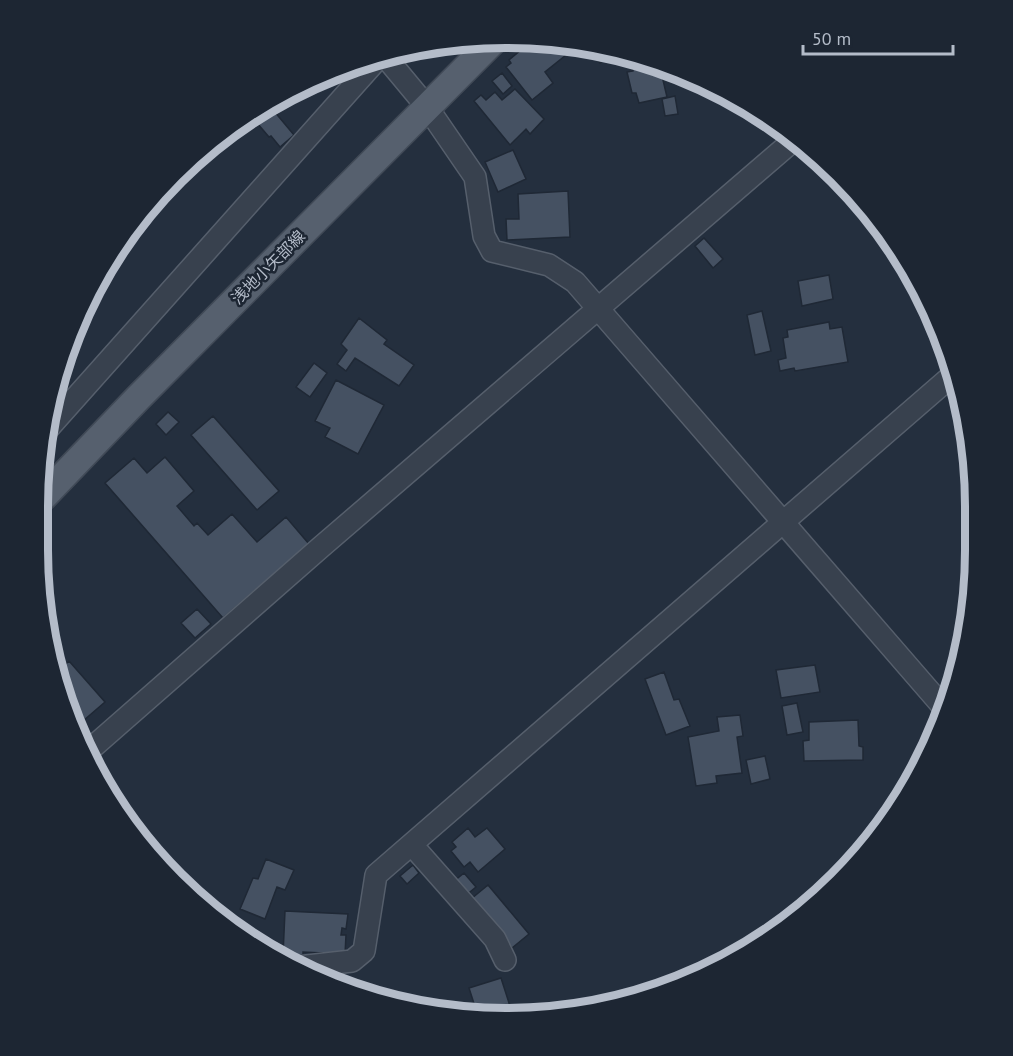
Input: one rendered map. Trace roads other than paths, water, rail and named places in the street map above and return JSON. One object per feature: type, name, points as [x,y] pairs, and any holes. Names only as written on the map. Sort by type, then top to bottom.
[{"type":"main road","name":"浅地小矢部線","points":[[49,491],[146,389],[485,49]]},
{"type":"street","points":[[389,64],[427,107],[475,177],[484,236],[492,251],[549,265],[575,282],[939,702]]},
{"type":"street","points":[[57,419],[369,69]]},
{"type":"street","points":[[93,747],[788,145]]},
{"type":"street","points":[[314,965],[352,961],[364,951],[376,875],[947,380]]},
{"type":"street","points":[[412,845],[495,939],[505,960]]}]
